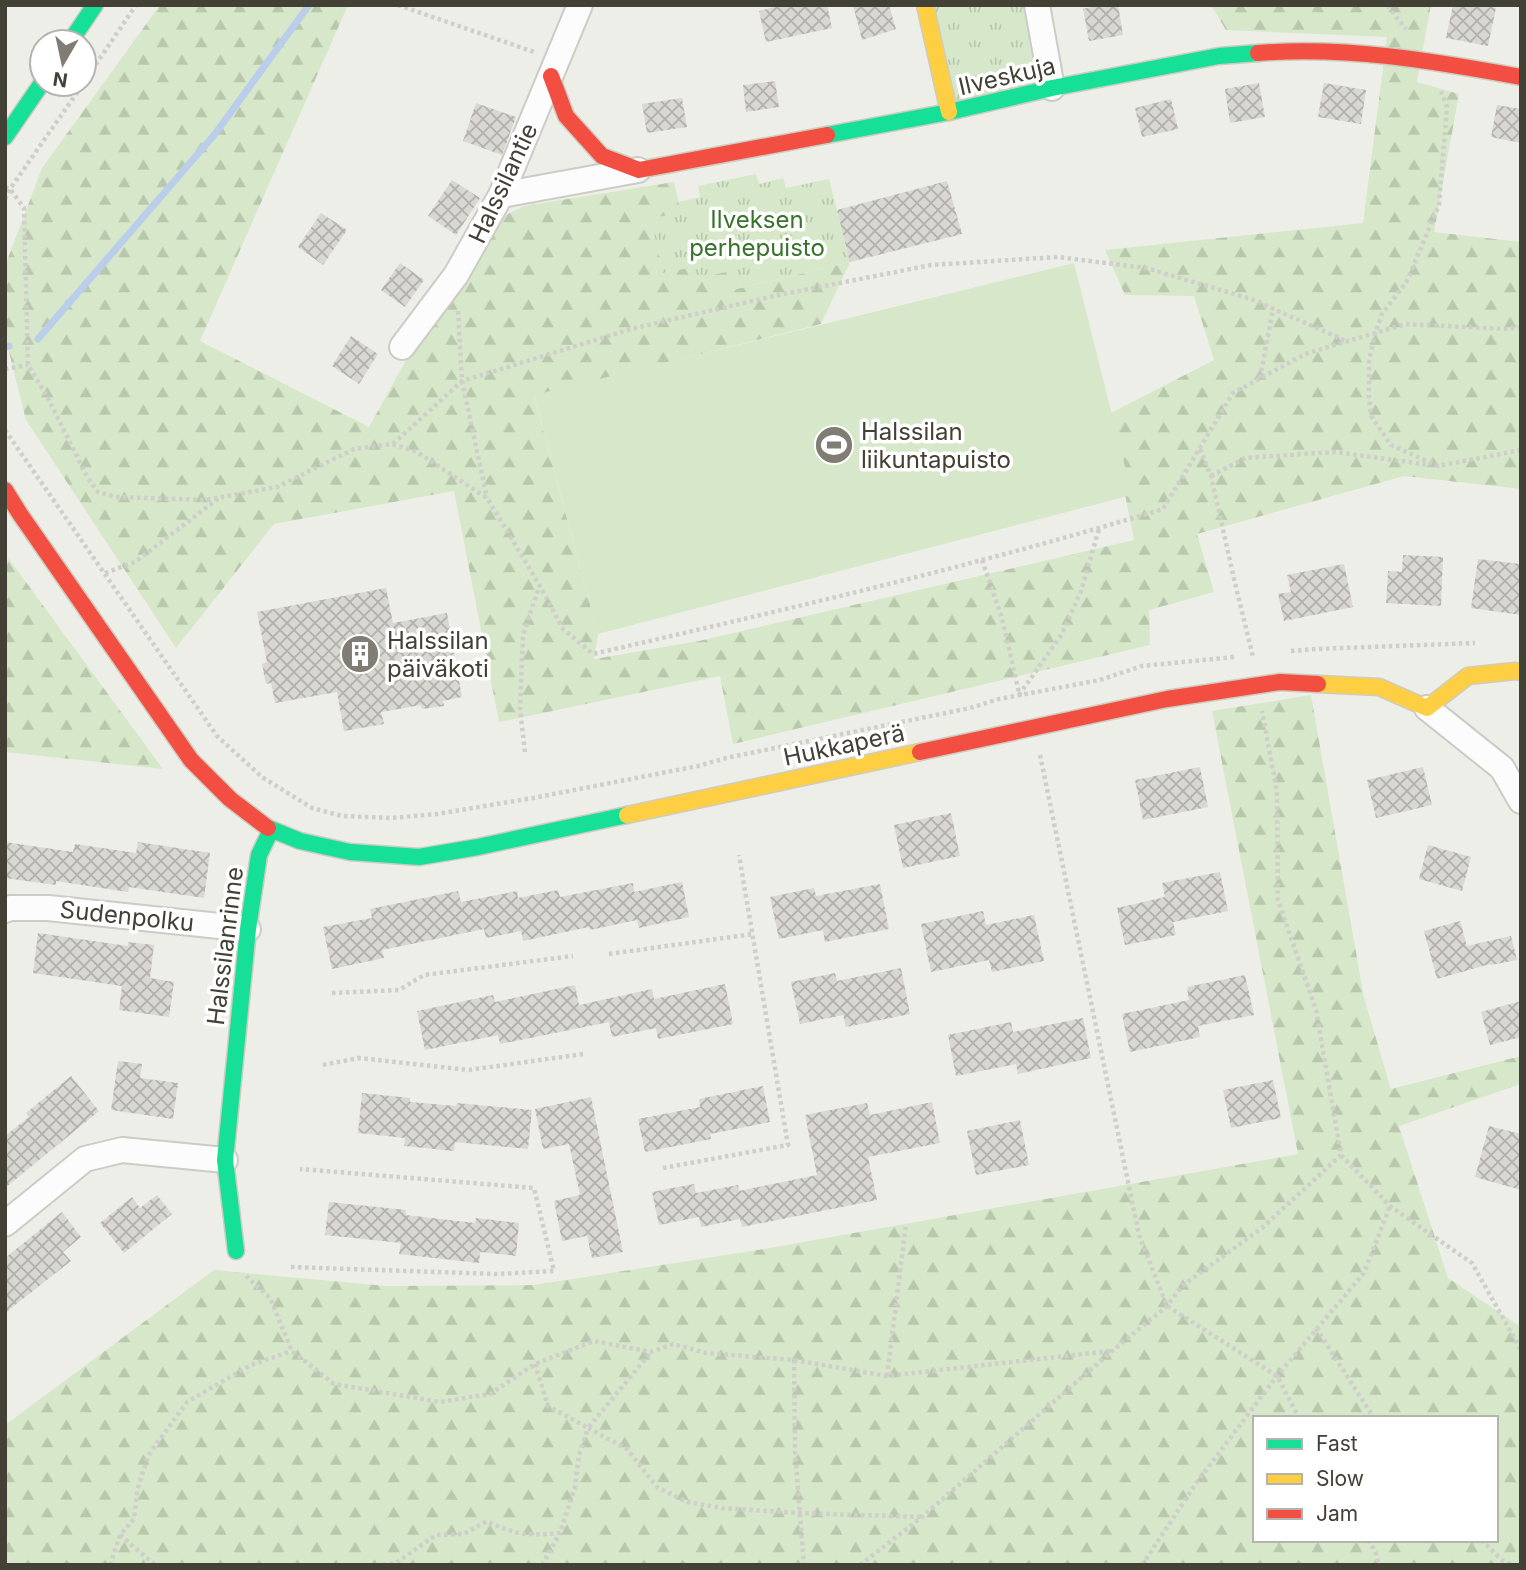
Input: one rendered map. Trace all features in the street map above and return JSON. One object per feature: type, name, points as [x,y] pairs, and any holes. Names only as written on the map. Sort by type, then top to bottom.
[{"type":"street","points":[[79,28],[95,5]]},
{"type":"street","name":"Halssilantie","points":[[402,347],[456,275],[501,195],[580,5]]},
{"type":"street","points":[[925,5],[949,112]]},
{"type":"street","points":[[1037,5],[1052,88]]},
{"type":"street","name":"Ilveskuja","points":[[639,170],[949,112],[1052,88],[1219,56],[1286,51],[1350,52],[1521,77]]},
{"type":"street","points":[[554,68],[566,116],[602,156],[639,170]]},
{"type":"street","points":[[5,137],[32,98]]},
{"type":"street","points":[[501,195],[639,170]]},
{"type":"street","points":[[5,490],[13,520],[191,760],[230,799],[271,830]]},
{"type":"street","points":[[1521,672],[1468,676],[1427,708],[1502,768],[1521,801]]},
{"type":"street","name":"Hukkaperä","points":[[271,830],[300,841],[350,852],[419,857],[478,847],[1167,699],[1258,685],[1280,682],[1379,687],[1427,708]]},
{"type":"street","name":"Halssilanrinne","points":[[236,1251],[225,1160],[248,929],[259,855],[271,830]]},
{"type":"street","name":"Sudenpolku","points":[[5,910],[48,908],[248,929]]},
{"type":"street","points":[[5,1224],[85,1159],[122,1150],[225,1160]]},
{"type":"path","points":[[98,61],[136,5]]},
{"type":"path","points":[[398,5],[554,68]]},
{"type":"path","points":[[1389,5],[1431,62],[1447,107],[1439,205],[1407,281],[1382,314],[1374,333],[1369,361],[1369,398],[1371,416],[1391,444],[1438,466]]},
{"type":"path","points":[[5,199],[7,188],[72,98]]},
{"type":"path","points":[[7,188],[24,208],[28,365],[86,475],[98,492],[116,496],[206,500],[220,498],[277,487],[354,449],[392,444],[417,452],[487,498]]},
{"type":"path","points":[[392,444],[462,381],[631,329],[774,296],[931,265],[1058,257],[1146,268],[1251,299],[1346,342]]},
{"type":"path","points":[[456,275],[462,381],[487,498],[563,629],[593,654],[826,600],[1163,509],[1233,393],[1305,354],[1406,324],[1521,327]]},
{"type":"path","points":[[1260,378],[1273,309]]},
{"type":"path","points":[[5,369],[28,365]]},
{"type":"path","points":[[5,430],[217,736],[262,777],[312,808],[342,816],[391,818],[438,814],[533,798],[698,766],[970,708],[999,699],[1100,680],[1142,666],[1253,655]]},
{"type":"path","points":[[1199,449],[1211,476],[1253,655],[1277,792],[1278,900],[1316,1010],[1341,1155],[1390,1206],[1472,1263],[1521,1350]]},
{"type":"path","points":[[1211,476],[1245,458],[1335,452],[1438,466],[1521,450]]},
{"type":"path","points":[[104,574],[135,562],[220,498]]},
{"type":"path","points":[[1019,695],[1062,634],[1081,591],[1100,528]]},
{"type":"path","points":[[982,560],[1002,618],[1019,695],[1035,727],[1139,1235],[1167,1306],[1277,1376],[1297,1416]]},
{"type":"path","points":[[525,752],[520,709],[523,635],[540,586]]},
{"type":"path","points":[[1291,651],[1476,643]]},
{"type":"path","points":[[663,1168],[788,1145],[739,855]]},
{"type":"path","points":[[609,954],[753,934]]},
{"type":"path","points":[[332,993],[399,990],[424,975],[573,956]]},
{"type":"path","points":[[323,1065],[359,1058],[469,1070],[583,1054]]},
{"type":"path","points":[[860,1565],[922,1517],[1167,1306],[1182,1286],[1262,1228],[1341,1155]]},
{"type":"path","points":[[291,1267],[496,1274],[554,1271],[534,1188],[300,1170]]},
{"type":"path","points":[[1142,1565],[1197,1482],[1277,1376],[1364,1273],[1390,1206]]},
{"type":"path","points":[[887,1376],[906,1224]]},
{"type":"path","points":[[236,1251],[236,1266],[270,1297],[292,1351],[334,1384],[440,1402],[490,1394],[535,1364],[594,1340],[650,1352]]},
{"type":"path","points":[[1316,1328],[1373,1416]]},
{"type":"path","points":[[542,1565],[560,1533],[575,1487],[579,1455],[588,1428],[650,1352],[673,1343],[706,1353],[794,1360],[887,1376],[1112,1351]]},
{"type":"path","points":[[110,1565],[120,1535],[134,1519],[138,1491],[148,1456],[187,1402],[251,1366],[292,1351]]},
{"type":"path","points":[[794,1360],[795,1451],[804,1565]]},
{"type":"path","points":[[535,1364],[548,1406],[627,1449],[657,1487],[687,1502],[799,1513],[922,1517]]},
{"type":"path","points":[[383,1565],[396,1563],[436,1535],[464,1534],[487,1521],[511,1532],[536,1535],[560,1533]]},
{"type":"path","points":[[120,1535],[155,1565]]},
{"type":"path","points":[[1369,1542],[1379,1565]]},
{"type":"path","points":[[1483,1542],[1502,1560],[1513,1565]]},
{"type":"green space","points":[[160,5],[348,5],[200,341],[369,427],[431,315],[504,216],[524,206],[674,182],[681,212],[652,219],[688,268],[690,279],[727,271],[732,290],[850,262],[821,324],[534,396],[598,634],[594,659],[699,641],[1134,540],[1109,414],[1214,360],[1194,296],[1125,295],[1105,250],[1363,223],[1387,37],[1226,30],[1211,5],[1431,5],[1417,82],[1459,94],[1434,232],[1521,242],[1521,489],[1404,476],[1197,534],[1214,592],[1149,610],[1150,645],[733,744],[720,676],[499,722],[454,491],[274,524],[176,648],[26,420],[5,336],[5,266],[42,168],[93,98],[98,98],[98,91]]},
{"type":"green space","points":[[925,5],[1037,5],[1052,88],[949,112]]},
{"type":"green space","name":"Ilveksen perhepuisto","points":[[756,174],[759,184],[783,178],[786,188],[829,179],[850,262],[731,290],[727,272],[690,279],[688,268],[663,273],[651,219],[680,212],[678,202],[700,197],[698,186]]},
{"type":"green space","name":"Halssilan liikuntapuisto","points":[[1074,263],[1132,495],[598,634],[534,395]]},
{"type":"green space","points":[[9,559],[163,769],[5,752],[5,563]]},
{"type":"green space","points":[[1311,695],[1364,998],[1391,1089],[1521,1056],[1521,1084],[1399,1126],[1448,1278],[1521,1327],[1521,1565],[5,1565],[5,1425],[214,1270],[386,1286],[534,1285],[764,1249],[1298,1154],[1212,711]]},
{"type":"building","points":[[782,5],[827,5],[832,28],[766,42],[759,11]]},
{"type":"building","points":[[853,5],[889,5],[896,29],[862,40]]},
{"type":"building","points":[[1118,5],[1123,35],[1089,41],[1083,9]]},
{"type":"building","points":[[1453,5],[1496,8],[1488,46],[1446,38]]},
{"type":"building","points":[[775,81],[779,107],[746,112],[743,85]]},
{"type":"building","points":[[1259,83],[1265,117],[1230,123],[1225,89]]},
{"type":"building","points":[[1324,83],[1366,90],[1361,124],[1318,117]]},
{"type":"building","points":[[682,98],[687,127],[647,133],[642,104]]},
{"type":"building","points":[[1171,99],[1178,129],[1142,137],[1135,108]]},
{"type":"building","points":[[476,103],[516,117],[502,155],[463,141]]},
{"type":"building","points":[[1497,105],[1521,109],[1521,143],[1491,137]]},
{"type":"building","points":[[452,180],[480,198],[456,235],[428,216]]},
{"type":"building","points":[[947,181],[962,234],[850,262],[837,210]]},
{"type":"building","points":[[321,213],[347,230],[323,265],[298,247]]},
{"type":"building","points":[[400,263],[424,280],[405,307],[381,290]]},
{"type":"building","points":[[351,336],[378,354],[359,384],[332,366]]},
{"type":"building","points":[[1403,555],[1443,557],[1441,606],[1386,603],[1388,571],[1402,572]]},
{"type":"building","points":[[1478,559],[1521,564],[1521,615],[1471,608]]},
{"type":"building","points":[[1344,564],[1353,607],[1284,621],[1278,594],[1291,592],[1287,575]]},
{"type":"building","name":"Halssilan päiväkoti","points":[[386,588],[393,623],[447,613],[462,697],[443,701],[444,706],[422,709],[421,705],[381,712],[384,724],[344,731],[337,692],[275,703],[271,683],[266,684],[262,664],[267,662],[257,612]]},
{"type":"building","points":[[1200,767],[1208,807],[1143,820],[1135,780]]},
{"type":"building","points":[[1423,767],[1432,805],[1376,818],[1367,780]]},
{"type":"building","points":[[951,813],[960,856],[903,868],[894,825]]},
{"type":"building","points":[[5,842],[73,852],[75,844],[136,853],[138,842],[210,853],[204,898],[129,887],[128,892],[56,881],[56,885],[5,878]]},
{"type":"building","points":[[1428,845],[1471,857],[1462,891],[1419,879]]},
{"type":"building","points":[[1220,872],[1228,911],[1173,922],[1176,935],[1125,945],[1117,908],[1165,897],[1162,883]]},
{"type":"building","points":[[682,882],[689,917],[639,928],[637,920],[523,941],[521,931],[486,938],[484,929],[382,950],[384,958],[332,969],[323,927],[372,918],[370,909],[458,891],[461,902],[517,891],[518,898],[558,890],[560,897],[633,883],[634,892]]},
{"type":"building","points":[[880,884],[889,929],[825,942],[823,930],[779,939],[770,897],[814,888],[816,896]]},
{"type":"building","points":[[983,911],[986,925],[1034,915],[1044,961],[992,972],[989,960],[931,972],[921,924]]},
{"type":"building","points":[[1460,921],[1467,946],[1511,936],[1517,960],[1490,964],[1437,979],[1424,931]]},
{"type":"building","points":[[38,933],[128,946],[128,942],[154,945],[150,978],[174,982],[169,1017],[119,1010],[122,986],[33,973]]},
{"type":"building","points":[[901,968],[910,1014],[846,1027],[843,1015],[800,1024],[791,982],[835,973],[837,981]]},
{"type":"building","points":[[1245,975],[1254,1015],[1198,1026],[1200,1037],[1130,1052],[1122,1014],[1189,1000],[1187,987]]},
{"type":"building","points":[[725,984],[733,1024],[658,1039],[656,1028],[612,1037],[609,1022],[500,1044],[498,1035],[425,1050],[417,1011],[493,995],[495,1002],[575,985],[579,1005],[652,989],[654,999]]},
{"type":"building","points":[[1521,1001],[1521,1037],[1490,1045],[1481,1012]]},
{"type":"building","points":[[1083,1018],[1091,1058],[1018,1074],[1016,1064],[956,1076],[948,1035],[1011,1022],[1013,1032]]},
{"type":"building","points":[[118,1061],[142,1064],[140,1078],[178,1083],[173,1119],[111,1110]]},
{"type":"building","points":[[71,1076],[99,1111],[5,1188],[5,1136],[29,1117],[26,1113]]},
{"type":"building","points":[[1273,1080],[1281,1118],[1231,1128],[1223,1090]]},
{"type":"building","points":[[763,1086],[770,1122],[710,1134],[711,1139],[645,1152],[638,1119],[700,1107],[699,1099]]},
{"type":"building","points":[[362,1093],[410,1098],[410,1102],[532,1110],[528,1149],[455,1142],[454,1151],[404,1146],[405,1138],[358,1133]]},
{"type":"building","points":[[591,1097],[623,1252],[592,1258],[587,1236],[562,1241],[554,1201],[580,1195],[569,1144],[543,1149],[535,1109]]},
{"type":"building","points":[[932,1102],[940,1143],[868,1157],[877,1200],[742,1227],[740,1219],[701,1227],[699,1217],[659,1225],[652,1192],[694,1184],[696,1193],[738,1185],[739,1191],[817,1175],[805,1115],[867,1103],[870,1115]]},
{"type":"building","points":[[1020,1120],[1029,1165],[976,1175],[967,1131]]},
{"type":"building","points":[[1489,1126],[1521,1134],[1521,1190],[1475,1177]]},
{"type":"building","points":[[157,1195],[172,1214],[124,1253],[100,1223],[132,1197],[140,1208]]},
{"type":"building","points":[[329,1202],[406,1210],[406,1215],[475,1223],[476,1218],[519,1223],[516,1256],[480,1252],[479,1263],[399,1254],[401,1243],[325,1235]]},
{"type":"building","points":[[62,1212],[81,1237],[63,1252],[71,1261],[5,1313],[5,1258]]},
{"type":"waterway","points":[[38,339],[215,134],[309,5]]},
{"type":"waterway","points":[[5,347],[9,346]]},
{"type":"traffic: fast","points":[[79,28],[95,5]]},
{"type":"traffic: fast","points":[[827,135],[1219,56],[1258,53]]},
{"type":"traffic: fast","points":[[5,137],[32,98]]},
{"type":"traffic: fast","points":[[268,828],[300,841],[350,852],[419,857],[627,815]]},
{"type":"traffic: fast","points":[[236,1251],[225,1160],[248,929],[259,855],[271,830]]},
{"type":"traffic: slow","points":[[925,5],[949,112]]},
{"type":"traffic: slow","points":[[1318,684],[1379,687],[1427,708],[1468,676],[1521,672]]},
{"type":"traffic: slow","points":[[627,815],[920,752]]},
{"type":"traffic: jam","points":[[1258,53],[1291,51],[1390,56],[1521,77]]},
{"type":"traffic: jam","points":[[551,76],[566,116],[602,156],[639,170],[827,135]]},
{"type":"traffic: jam","points":[[5,490],[191,760],[230,799],[268,828]]},
{"type":"traffic: jam","points":[[920,752],[1167,699],[1280,682],[1318,684]]},
{"type":"place","name":"Halssilan liikuntapuisto","points":[[834,445]]},
{"type":"place","name":"Halssilan päiväkoti","points":[[360,654]]}]
